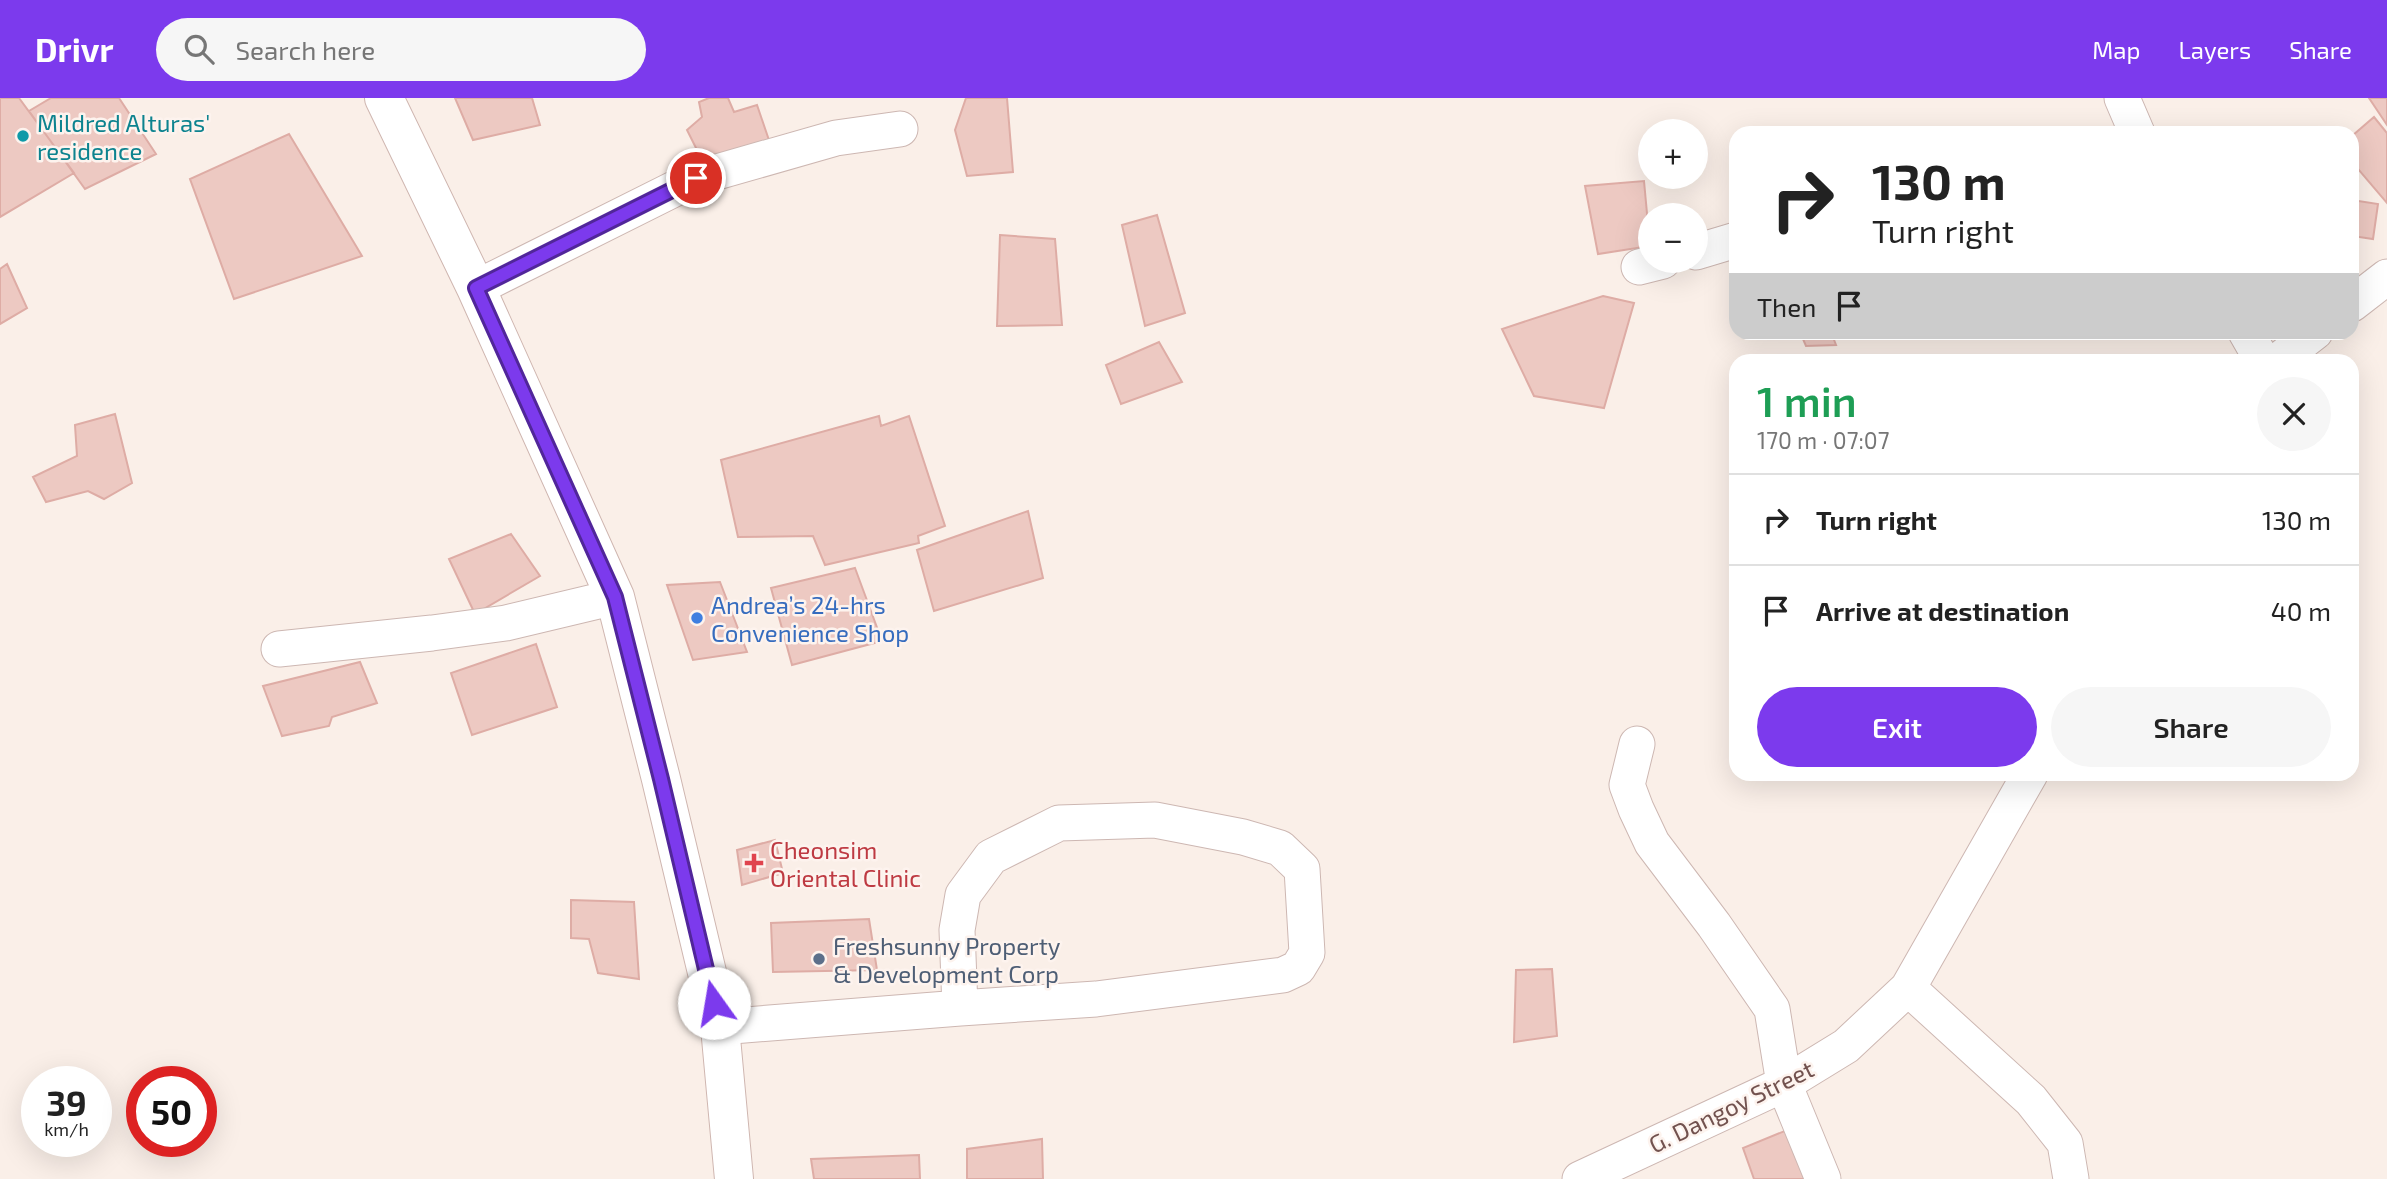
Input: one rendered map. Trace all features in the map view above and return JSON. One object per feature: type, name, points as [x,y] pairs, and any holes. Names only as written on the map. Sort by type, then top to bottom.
[{"type":"main road","points":[[384,98],[476,288],[615,597],[720,1027],[734,1179]]},
{"type":"street","points":[[476,288],[696,178],[836,138],[900,129]]},
{"type":"street","points":[[1708,248],[1729,242]]},
{"type":"street","points":[[2359,299],[2387,277]]},
{"type":"street","points":[[2287,354],[2305,340]]},
{"type":"street","points":[[279,649],[506,623],[615,597]]},
{"type":"street","points":[[1637,744],[1627,785],[1636,809],[1652,843],[1714,925],[1772,1009],[1784,1084],[1823,1179]]},
{"type":"street","name":"G. Dangoy Street","points":[[1580,1179],[1784,1084],[1846,1046],[1909,988],[2026,781]]},
{"type":"street","points":[[720,1027],[1096,999],[1283,975],[1298,968],[1307,953],[1302,869],[1280,848],[1155,820],[1059,823],[992,857],[963,895],[957,930],[960,1008]]},
{"type":"street","points":[[1909,988],[2031,1100],[2065,1143],[2071,1179]]},
{"type":"building","name":"Mildred Alturas' residence","points":[[0,98],[19,98],[74,173],[0,217]]},
{"type":"building","points":[[51,98],[119,98],[156,154],[85,189],[29,111]]},
{"type":"building","points":[[455,98],[532,98],[540,125],[473,140]]},
{"type":"building","points":[[709,98],[728,98],[734,112],[757,105],[771,146],[706,168],[687,130],[702,117],[699,102]]},
{"type":"building","points":[[966,98],[1007,98],[1013,172],[967,176],[955,130]]},
{"type":"building","points":[[2369,98],[2387,98],[2387,125]]},
{"type":"building","points":[[2374,117],[2387,133],[2387,203],[2359,170],[2359,130]]},
{"type":"building","points":[[289,134],[362,256],[234,299],[190,179]]},
{"type":"building","points":[[1638,182],[1638,189],[1645,189],[1646,203],[1638,203],[1638,248],[1598,254],[1585,186]]},
{"type":"building","points":[[2359,201],[2378,204],[2373,239],[2359,237]]},
{"type":"building","points":[[1157,215],[1185,313],[1145,326],[1122,225]]},
{"type":"building","points":[[1000,235],[1055,239],[1062,325],[997,326]]},
{"type":"building","points":[[7,264],[27,308],[0,324],[0,269]]},
{"type":"building","points":[[1603,296],[1634,303],[1604,408],[1534,396],[1502,329]]},
{"type":"building","points":[[1803,340],[1834,340],[1836,345],[1806,346]]},
{"type":"building","points":[[1159,342],[1182,382],[1121,404],[1106,365]]},
{"type":"building","points":[[115,414],[132,483],[104,499],[88,491],[46,502],[33,477],[77,456],[75,425]]},
{"type":"building","points":[[879,416],[881,426],[909,416],[945,526],[918,536],[919,543],[825,565],[813,536],[738,537],[721,460]]},
{"type":"building","points":[[1028,511],[1043,578],[934,611],[917,550]]},
{"type":"building","points":[[511,534],[540,576],[475,614],[449,559]]},
{"type":"building","points":[[855,568],[882,641],[792,665],[771,588]]},
{"type":"building","points":[[720,582],[747,652],[693,660],[667,585]]},
{"type":"building","points":[[536,644],[557,707],[472,735],[451,673]]},
{"type":"building","points":[[360,662],[377,703],[332,717],[329,726],[282,736],[263,686]]},
{"type":"building","points":[[775,840],[783,873],[742,885],[737,850]]},
{"type":"building","points":[[571,900],[634,902],[639,979],[598,973],[589,939],[571,938]]},
{"type":"building","points":[[869,919],[877,970],[773,972],[771,923]]},
{"type":"building","points":[[1552,969],[1557,1036],[1514,1042],[1516,970]]},
{"type":"building","points":[[1797,1126],[1813,1179],[1754,1179],[1743,1148]]},
{"type":"building","points":[[1042,1139],[1043,1179],[967,1179],[967,1149]]},
{"type":"building","points":[[919,1155],[920,1179],[814,1179],[811,1159]]},
{"type":"place","name":"Mildred Alturas' residence","points":[[23,136]]},
{"type":"place","name":"Andrea’s 24-hrs Convenience Shop","points":[[697,618]]},
{"type":"place","name":"Cheonsim Oriental Clinic","points":[[754,863]]},
{"type":"place","name":"Freshsunny Property & Development Corp","points":[[819,959]]},
{"type":"route","points":[[696,178],[476,288],[615,597],[714,1003]]}]
